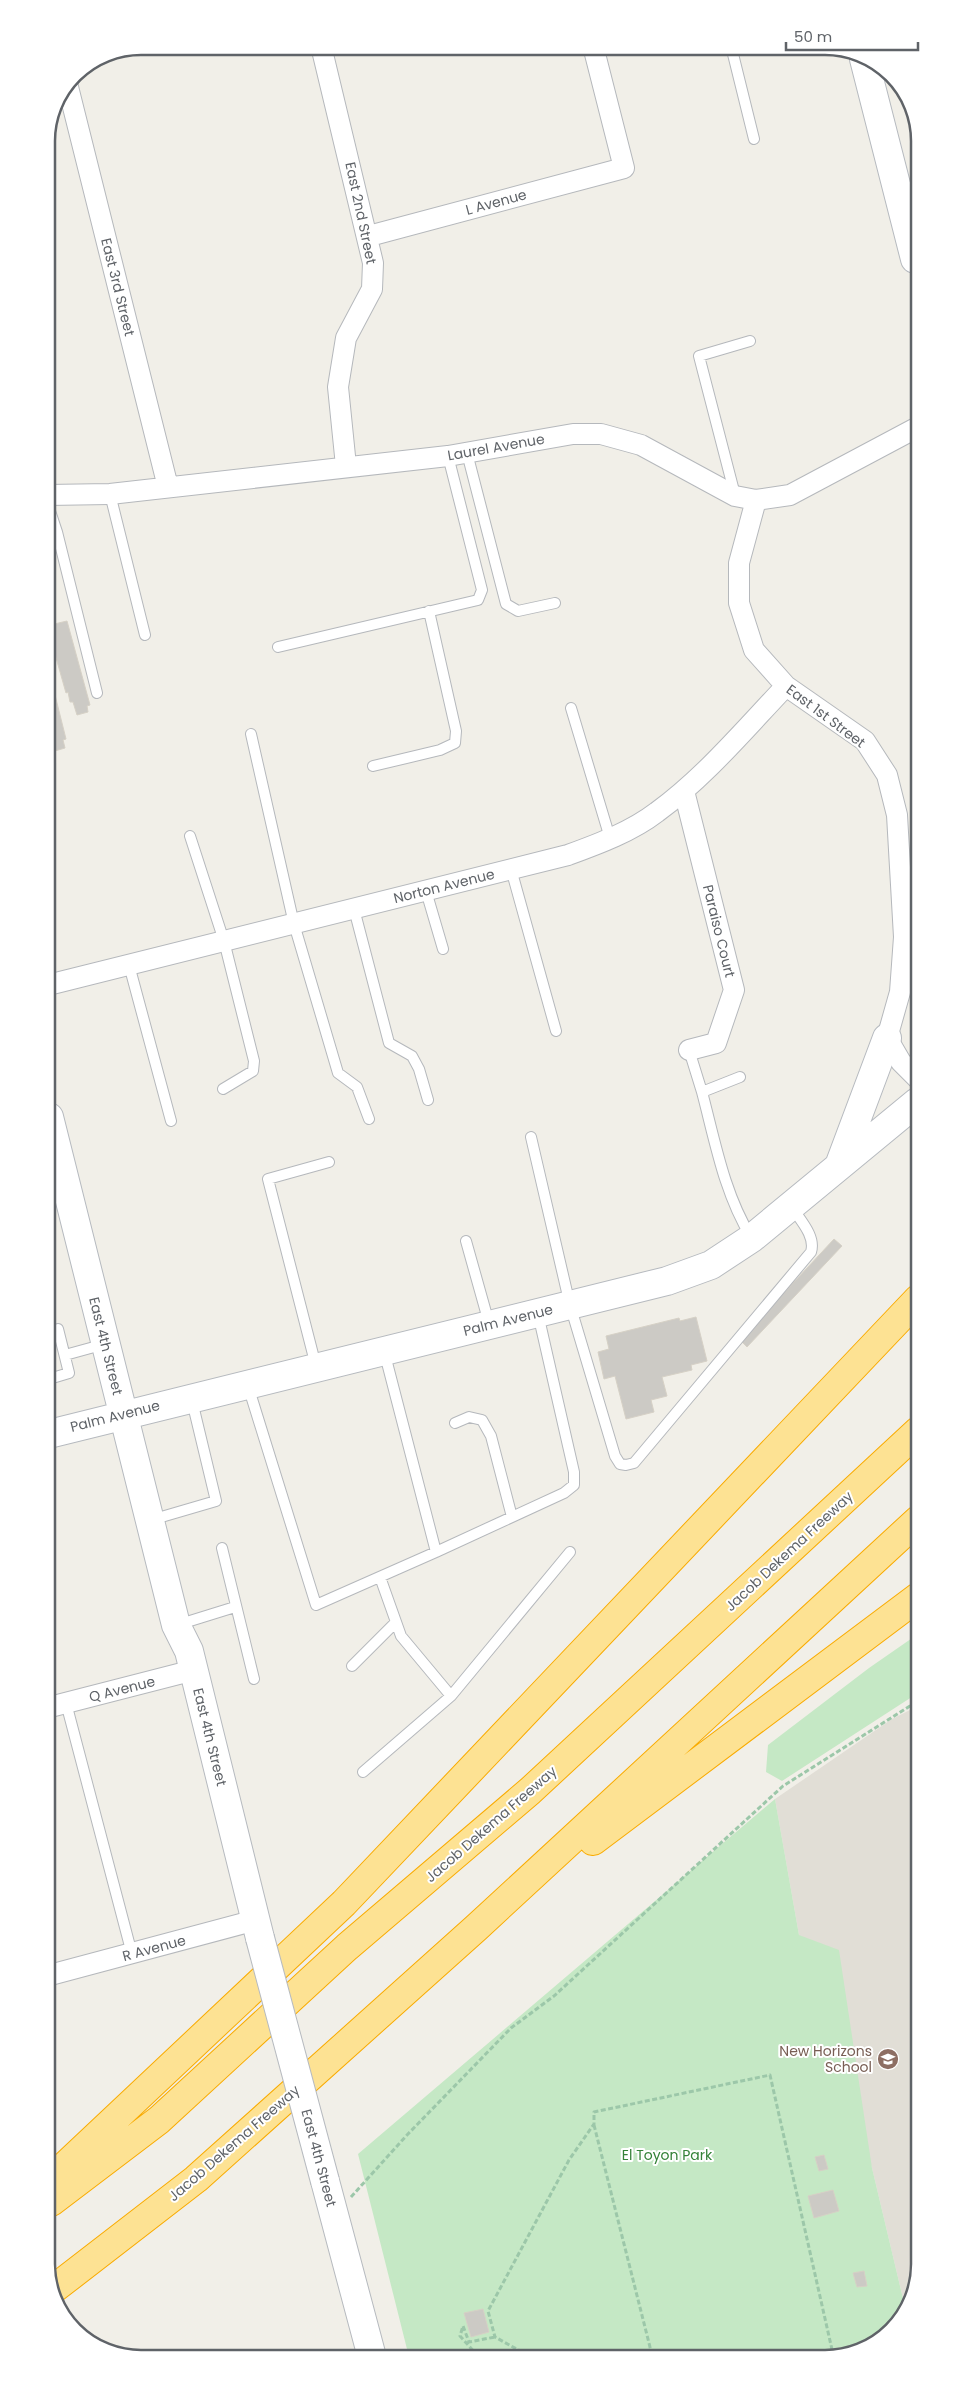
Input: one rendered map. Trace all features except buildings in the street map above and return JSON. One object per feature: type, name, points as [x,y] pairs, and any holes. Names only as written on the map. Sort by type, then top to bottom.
[{"type":"highway","points":[[55,2175],[344,1903],[911,1306]]},
{"type":"highway","name":"Jacob Dekema Freeway","points":[[55,2199],[159,2120],[347,1947],[530,1791],[911,1437]]},
{"type":"highway","name":"Jacob Dekema Freeway","points":[[58,2285],[196,2178],[476,1928],[911,1526]]},
{"type":"highway","points":[[476,1928],[911,1602]]},
{"type":"street","name":"East 2nd Street","points":[[323,55],[369,236],[374,263],[372,289],[346,338],[338,387],[346,466]]},
{"type":"street","name":"L Avenue","points":[[369,236],[624,168],[595,55]]},
{"type":"street","points":[[866,65],[911,243]]},
{"type":"street","name":"East 3rd Street","points":[[70,94],[168,487]]},
{"type":"street","name":"Laurel Avenue","points":[[55,495],[110,494],[458,454],[574,434],[601,434],[641,445],[735,496],[756,500],[790,495],[911,431]]},
{"type":"street","name":"East 1st Street","points":[[756,500],[739,563],[739,603],[754,650],[786,686],[865,741],[887,775],[897,815],[904,937],[900,992],[887,1038]]},
{"type":"street","name":"Norton Avenue","points":[[55,983],[568,855],[610,838],[656,814],[684,791],[786,686]]},
{"type":"street","name":"Paraiso Court","points":[[684,791],[734,990],[716,1043],[689,1050]]},
{"type":"street","points":[[887,1038],[900,1062],[911,1072]]},
{"type":"street","points":[[839,1166],[887,1038]]},
{"type":"street","name":"Palm Avenue","points":[[55,1430],[538,1313],[667,1281],[693,1272],[711,1265],[752,1238],[911,1107]]},
{"type":"street","name":"East 4th Street","points":[[55,1141],[176,1625],[189,1651],[258,1929],[370,2350]]},
{"type":"street","name":"Q Avenue","points":[[58,1705],[194,1670]]},
{"type":"street","name":"R Avenue","points":[[55,1974],[132,1954],[258,1929]]},
{"type":"lane","points":[[733,55],[754,139]]},
{"type":"lane","points":[[735,496],[699,356],[750,341]]},
{"type":"lane","points":[[458,454],[506,604],[518,611],[555,604]]},
{"type":"lane","points":[[278,647],[478,600],[482,590],[458,454]]},
{"type":"lane","points":[[110,494],[145,636]]},
{"type":"lane","points":[[55,533],[97,693]]},
{"type":"lane","points":[[373,766],[440,750],[454,743],[456,730],[429,611]]},
{"type":"lane","points":[[571,708],[610,838]]},
{"type":"lane","points":[[250,734],[294,924],[338,1073],[357,1087],[369,1119]]},
{"type":"lane","points":[[190,836],[224,941],[254,1062],[253,1071],[223,1089]]},
{"type":"lane","points":[[511,869],[556,1031]]},
{"type":"lane","points":[[426,890],[443,949]]},
{"type":"lane","points":[[354,909],[389,1043],[412,1056],[419,1069],[428,1100]]},
{"type":"lane","points":[[129,965],[171,1121]]},
{"type":"lane","points":[[689,1050],[730,1195],[738,1216],[752,1238]]},
{"type":"lane","points":[[702,1092],[740,1077]]},
{"type":"lane","points":[[531,1137],[570,1305],[615,1456],[620,1464],[626,1465],[634,1462],[811,1252],[813,1246],[811,1236],[791,1206]]},
{"type":"lane","points":[[316,1367],[268,1179],[329,1162]]},
{"type":"lane","points":[[466,1241],[489,1324]]},
{"type":"lane","points":[[247,1384],[316,1605],[564,1493],[574,1485],[574,1472],[538,1313]]},
{"type":"lane","points":[[55,1376],[69,1373],[58,1329]]},
{"type":"lane","points":[[64,1355],[106,1344]]},
{"type":"lane","points":[[383,1350],[436,1552]]},
{"type":"lane","points":[[150,1520],[216,1501],[191,1397]]},
{"type":"lane","points":[[455,1423],[469,1417],[482,1420],[491,1436],[512,1517]]},
{"type":"lane","points":[[222,1548],[235,1608],[254,1679]]},
{"type":"lane","points":[[363,1772],[451,1696],[570,1552]]},
{"type":"lane","points":[[380,1577],[401,1636],[451,1696]]},
{"type":"lane","points":[[176,1625],[235,1608]]},
{"type":"lane","points":[[352,1666],[396,1622]]},
{"type":"lane","points":[[58,1705],[132,1954]]},
{"type":"path","points":[[334,2215],[407,2135],[511,2028],[554,1996],[783,1786],[911,1705]]},
{"type":"path","points":[[651,2350],[594,2124],[594,2112],[770,2076],[832,2349]]},
{"type":"path","points":[[495,2337],[488,2311],[569,2160],[594,2124]]},
{"type":"path","points":[[473,2350],[460,2336],[464,2326],[469,2342],[495,2337],[518,2350]]},
{"type":"shaded area","name":"New Horizons School","points":[[911,1710],[911,2264],[910,2276],[903,2299],[872,2168],[799,1935],[775,1799],[892,1719]]},
{"type":"green space","points":[[911,1639],[911,1698],[782,1781],[766,1772],[768,1745],[869,1668]]},
{"type":"green space","name":"El Toyon Park","points":[[775,1799],[799,1935],[839,1950],[872,2168],[903,2299],[886,2325],[868,2339],[842,2348],[825,2350],[407,2350],[358,2154]]},
{"type":"place","name":"New Horizons School","points":[[888,2059]]}]
